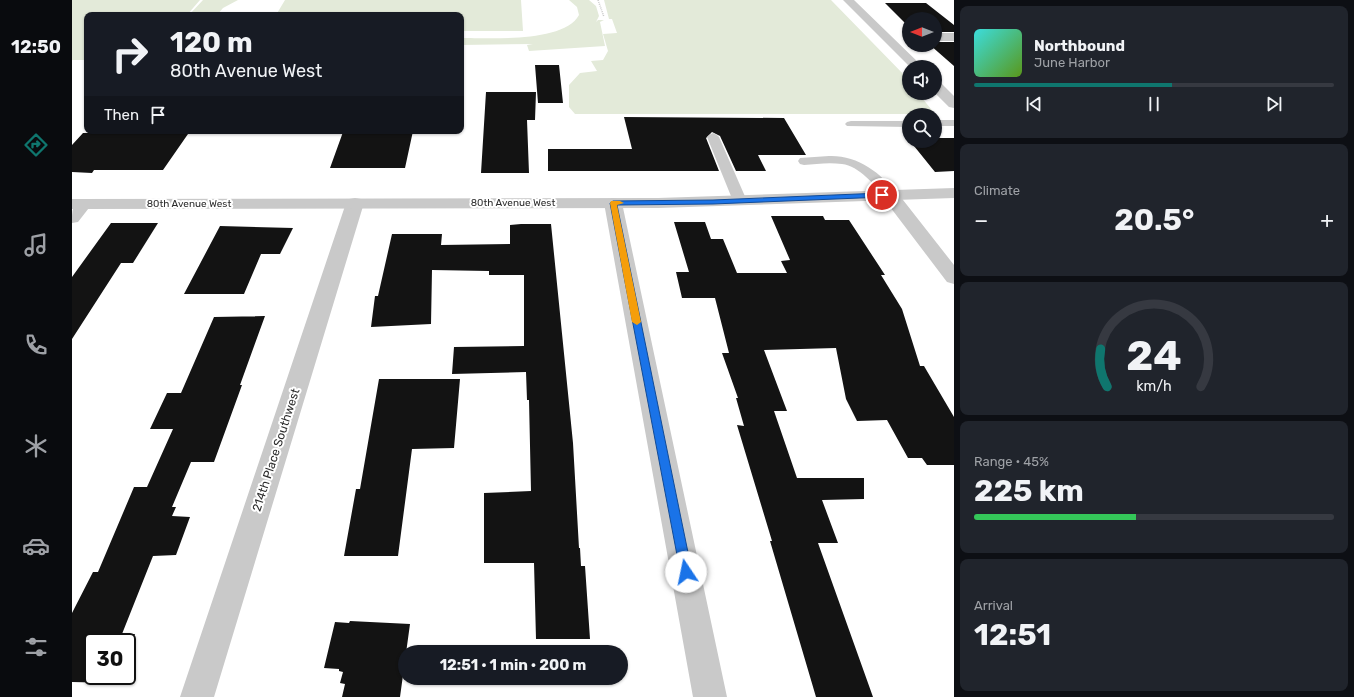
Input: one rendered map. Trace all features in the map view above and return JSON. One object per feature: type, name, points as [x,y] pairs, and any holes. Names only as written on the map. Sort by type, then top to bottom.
[{"type":"street","points":[[848,0],[910,60]]},
{"type":"street","points":[[886,37],[902,37]]},
{"type":"street","points":[[942,37],[954,37]]},
{"type":"street","points":[[942,92],[954,104]]},
{"type":"street","name":"80th Avenue West","points":[[77,204],[613,203],[740,201],[954,193]]},
{"type":"street","points":[[890,195],[954,278]]},
{"type":"street","name":"214th Place Southwest","points":[[197,697],[355,203]]},
{"type":"street","points":[[613,203],[710,697]]},
{"type":"street","points":[[72,218],[77,204]]},
{"type":"lane","points":[[942,123],[954,123]]},
{"type":"lane","points":[[851,124],[902,124]]},
{"type":"lane","points":[[713,137],[740,201]]},
{"type":"lane","points":[[804,161],[843,160],[864,169],[878,180],[890,195]]},
{"type":"path","points":[[598,0],[604,17]]},
{"type":"green space","points":[[72,0],[200,0],[190,12],[84,12],[84,60],[72,60]]},
{"type":"green space","points":[[203,0],[238,0],[223,8],[220,12],[192,12]]},
{"type":"green space","points":[[285,0],[521,0],[523,31],[464,31],[464,12],[278,12]]},
{"type":"green space","points":[[569,0],[589,0],[596,6],[599,16],[596,22],[598,20],[604,20],[600,22],[605,46],[529,51],[527,45],[533,44],[464,45],[464,38],[525,37],[542,35],[558,30],[571,24],[579,15],[577,7]]},
{"type":"green space","points":[[604,0],[831,0],[902,73],[902,100],[924,100],[930,108],[902,108],[902,114],[575,114],[569,107],[569,85],[580,73],[597,71],[591,61],[603,60],[608,51],[603,34],[617,33],[612,19],[609,19]]},
{"type":"building","points":[[885,3],[926,3],[937,12],[902,12],[902,20]]},
{"type":"building","points":[[942,16],[954,25],[954,32],[942,32]]},
{"type":"building","points":[[942,42],[954,42],[954,66],[938,52],[942,52]]},
{"type":"building","points":[[535,65],[559,65],[563,103],[538,103]]},
{"type":"building","points":[[486,92],[536,92],[535,120],[527,120],[529,173],[481,173]]},
{"type":"building","points":[[624,117],[784,118],[806,155],[758,155],[766,171],[736,171],[720,136],[712,132],[706,138],[719,171],[548,171],[548,149],[632,149]]},
{"type":"building","points":[[83,133],[188,134],[163,170],[94,170],[92,173],[72,172],[72,145]]},
{"type":"building","points":[[342,134],[412,134],[405,168],[330,168]]},
{"type":"building","points":[[942,138],[954,138],[954,171],[935,172],[916,148],[942,148]]},
{"type":"building","points":[[771,216],[823,216],[825,220],[849,220],[885,275],[881,275],[902,309],[920,366],[924,366],[954,417],[954,465],[927,465],[922,458],[908,458],[887,420],[857,421],[846,399],[836,348],[764,350],[787,411],[774,411],[797,478],[864,478],[864,499],[822,500],[838,543],[818,543],[873,697],[816,697],[770,541],[772,541],[737,425],[744,426],[736,398],[738,398],[722,353],[729,353],[715,298],[682,298],[676,272],[689,272],[674,222],[705,222],[711,239],[723,239],[737,273],[787,273],[781,261],[790,260]]},
{"type":"building","points":[[111,223],[158,223],[133,263],[121,263],[72,339],[72,277]]},
{"type":"building","points":[[551,224],[573,443],[579,548],[581,566],[585,566],[590,639],[536,639],[534,563],[484,563],[484,493],[531,491],[529,400],[527,400],[526,372],[452,374],[454,347],[524,346],[524,275],[489,275],[489,271],[432,270],[431,324],[371,327],[375,296],[378,296],[392,234],[442,234],[441,245],[510,244],[510,225]]},
{"type":"building","points":[[220,226],[293,228],[280,254],[261,254],[244,294],[184,294]]},
{"type":"building","points":[[265,316],[214,462],[191,462],[172,507],[176,507],[172,516],[190,517],[176,555],[153,556],[122,633],[84,633],[84,682],[72,682],[72,613],[93,572],[98,572],[134,487],[147,487],[173,429],[150,429],[167,393],[181,393],[214,317]]},
{"type":"building","points":[[379,379],[460,379],[454,448],[412,449],[398,556],[344,556],[356,489],[360,489]]},
{"type":"building","points":[[350,621],[410,624],[407,645],[398,645],[398,685],[402,685],[400,697],[342,697],[345,684],[340,683],[343,672],[339,671],[339,669],[324,668],[335,622],[349,623]]},
{"type":"slow traffic","points":[[620,203],[613,203],[637,322]]},
{"type":"route","points":[[686,572],[613,203],[713,202],[882,195]]}]
